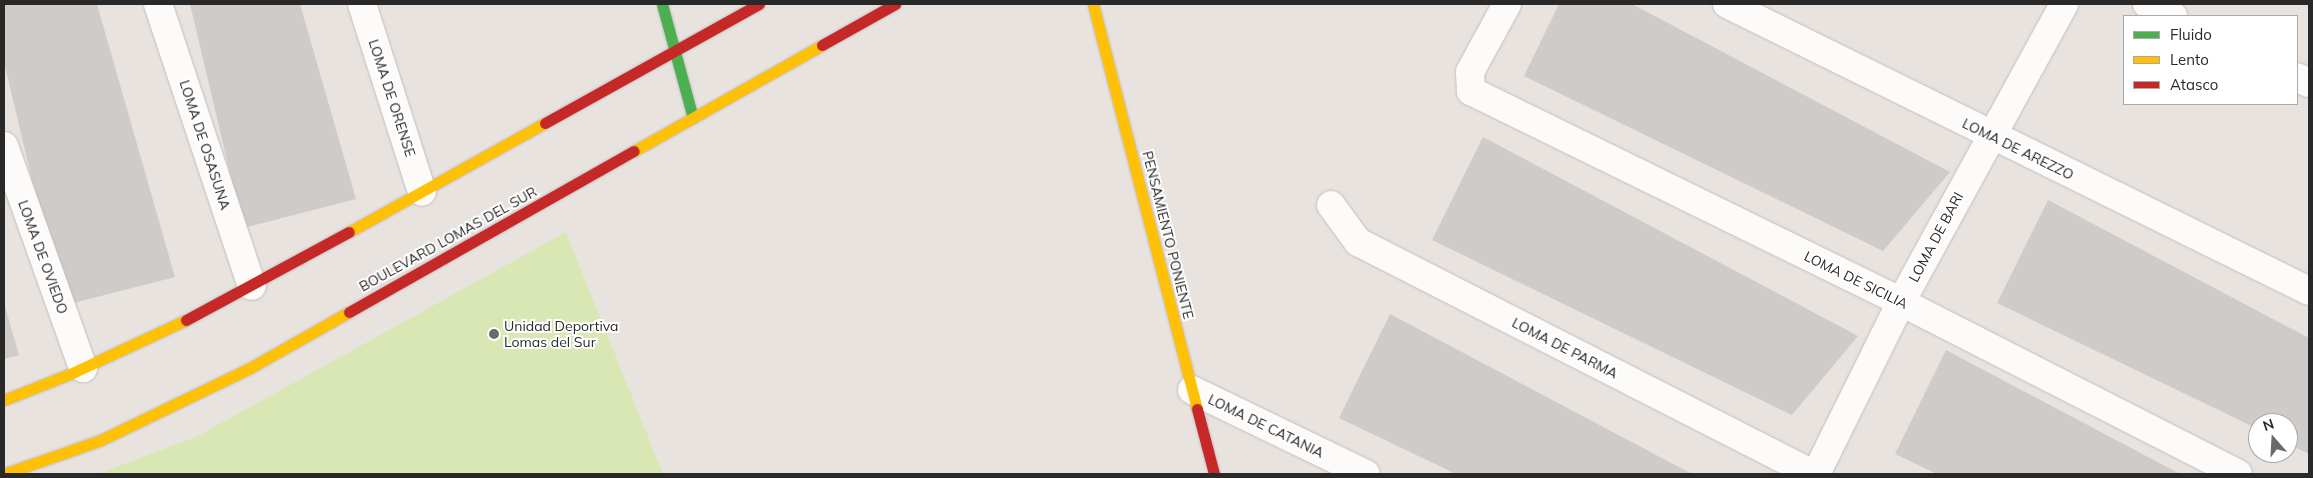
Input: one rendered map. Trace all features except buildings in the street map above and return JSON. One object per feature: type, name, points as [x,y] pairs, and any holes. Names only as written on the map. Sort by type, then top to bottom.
[{"type":"street","name":"LOMA DE OSASUNA","points":[[158,4],[252,286]]},
{"type":"street","name":"LOMA DE ORENSE","points":[[362,4],[422,192]]},
{"type":"street","points":[[662,4],[693,118]]},
{"type":"street","points":[[4,400],[83,368],[252,286],[759,4]]},
{"type":"street","name":"BOULEVARD LOMAS DEL SUR","points":[[4,474],[101,440],[250,368],[895,4]]},
{"type":"street","name":"PENSAMIENTO PONIENTE","points":[[1093,4],[1214,474]]},
{"type":"street","name":"LOMA DE SICILIA","points":[[1506,4],[1470,72],[1471,91],[1901,302],[2238,474]]},
{"type":"street","name":"LOMA DE AREZZO","points":[[1727,4],[1990,136],[2309,291]]},
{"type":"street","name":"LOMA DE BARI","points":[[1814,474],[1901,302],[1990,136],[2064,4]]},
{"type":"street","points":[[2148,4],[2171,15]]},
{"type":"street","name":"LOMA DE OVIEDO","points":[[4,146],[83,368]]},
{"type":"street","name":"LOMA DE PARMA","points":[[1331,205],[1358,242],[1814,474]]},
{"type":"street","name":"LOMA DE CATANIA","points":[[1192,390],[1366,474]]},
{"type":"green space","name":"Unidad Deportiva Lomas del Sur","points":[[566,232],[663,474],[98,474],[198,436]]},
{"type":"traffic: fast","points":[[662,4],[693,118]]},
{"type":"traffic: slow","points":[[1093,4],[1197,409]]},
{"type":"traffic: slow","points":[[634,151],[822,45]]},
{"type":"traffic: slow","points":[[349,232],[545,123]]},
{"type":"traffic: slow","points":[[4,474],[101,440],[250,368],[349,312]]},
{"type":"traffic: slow","points":[[4,400],[70,374],[186,320]]},
{"type":"traffic: jam","points":[[545,123],[759,4]]},
{"type":"traffic: jam","points":[[822,45],[895,4]]},
{"type":"traffic: jam","points":[[349,312],[634,151]]},
{"type":"traffic: jam","points":[[186,320],[349,232]]},
{"type":"traffic: jam","points":[[1197,409],[1214,474]]},
{"type":"place","name":"Unidad Deportiva Lomas del Sur","points":[[494,334]]}]
